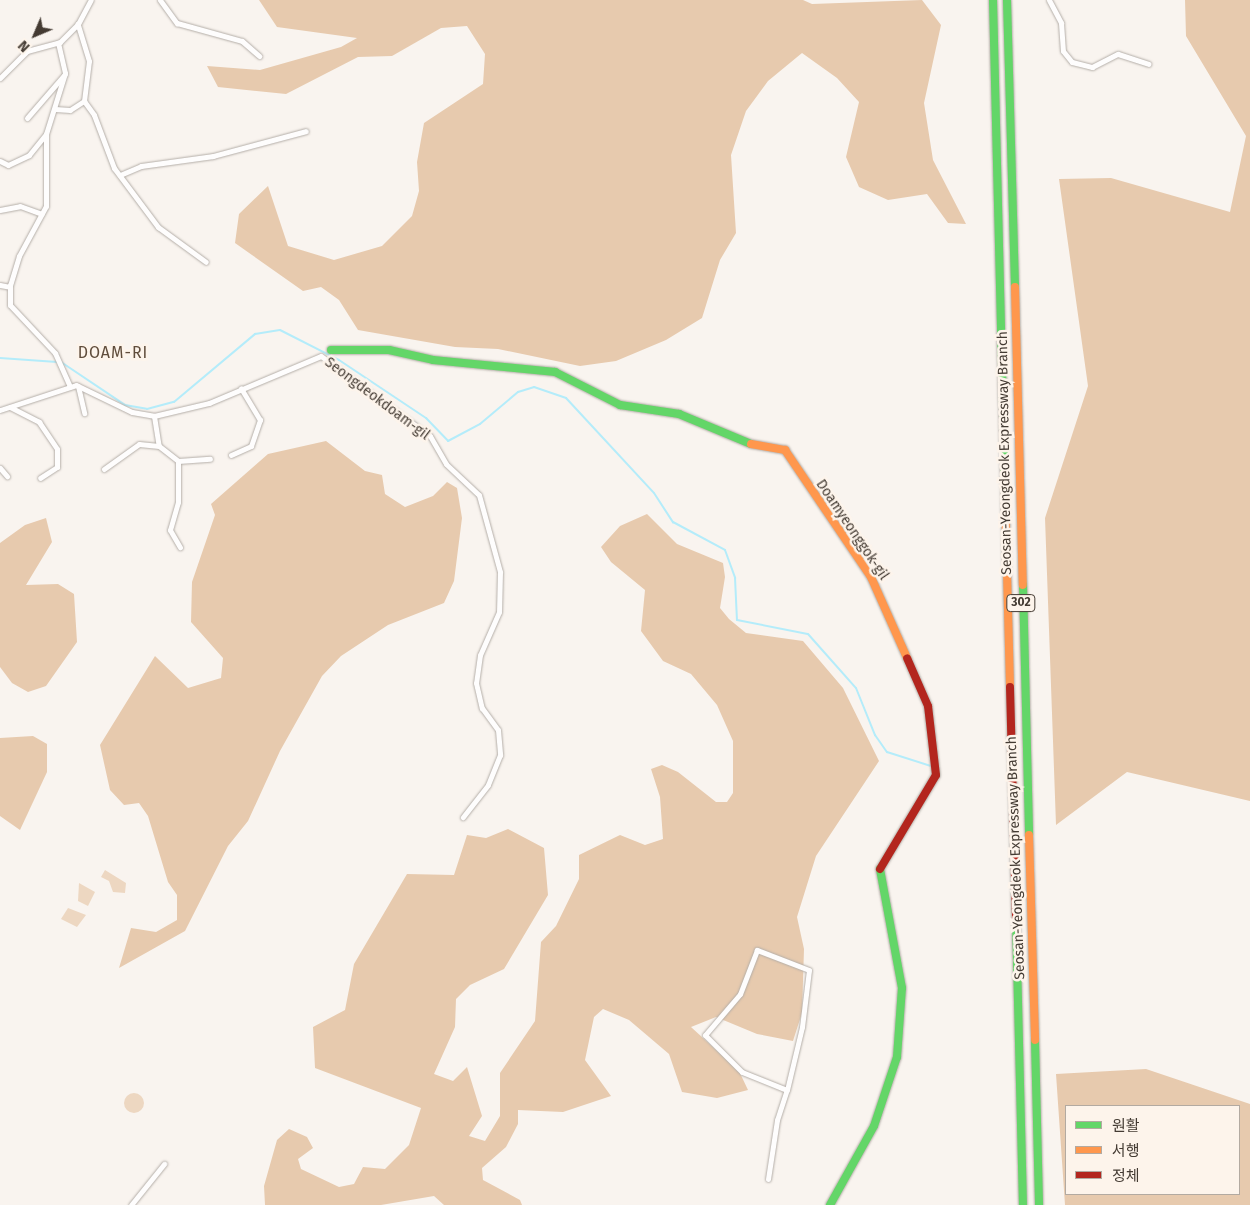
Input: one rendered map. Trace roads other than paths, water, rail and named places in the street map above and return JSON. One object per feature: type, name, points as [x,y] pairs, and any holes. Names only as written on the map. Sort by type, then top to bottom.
[{"type":"main road","name":"Seosan-Yeongdeok Expressway Branch","points":[[994,0],[1023,1205]]},
{"type":"main road","name":"Seosan-Yeongdeok Expressway Branch","points":[[1007,0],[1039,1205]]},
{"type":"main road","name":"Doamyeonggok-gil","points":[[331,350],[389,350],[449,362],[555,372],[620,405],[679,414],[749,444],[785,450],[816,502],[871,577],[928,706],[936,775],[878,872],[902,988],[897,1057],[874,1126],[830,1205]]},
{"type":"street","points":[[0,78],[27,51],[58,43],[78,24],[91,0]]},
{"type":"street","points":[[160,0],[177,23],[236,38],[260,56]]},
{"type":"street","points":[[1049,0],[1061,23],[1063,51],[1076,65],[1092,67],[1118,54],[1148,64]]},
{"type":"street","points":[[78,24],[89,61],[84,101],[120,175],[158,228],[206,262]]},
{"type":"street","points":[[0,161],[8,165],[29,156],[46,134],[65,73],[58,43]]},
{"type":"street","points":[[27,118],[65,73]]},
{"type":"street","points":[[55,109],[70,110],[84,101]]},
{"type":"street","points":[[120,175],[141,166],[213,156],[306,131]]},
{"type":"street","points":[[46,134],[48,185],[42,214],[19,256],[10,287],[15,312],[55,353],[70,387]]},
{"type":"street","points":[[0,210],[20,206],[42,214]]},
{"type":"street","points":[[0,284],[10,287]]},
{"type":"street","name":"Seongdeokdoam-gil","points":[[241,388],[321,356],[430,436],[446,464],[482,503],[501,585],[500,612],[480,655],[477,693],[501,738],[492,777],[463,817]]},
{"type":"street","points":[[0,410],[78,386],[132,412],[154,416],[209,403],[241,388],[260,420],[251,446],[231,455]]},
{"type":"street","points":[[78,386],[84,413]]},
{"type":"street","points":[[10,406],[39,422],[57,449],[57,467],[40,478]]},
{"type":"street","points":[[154,416],[159,446]]},
{"type":"street","points":[[104,469],[131,447],[159,446],[178,461],[210,460]]},
{"type":"street","points":[[178,461],[178,502],[170,530],[180,547]]},
{"type":"street","points":[[0,468],[7,476]]},
{"type":"street","points":[[768,1179],[787,1090],[808,970],[757,950],[740,994],[705,1035],[742,1072],[787,1090]]},
{"type":"street","points":[[132,1205],[164,1164]]},
{"type":"waterway","points":[[61,362],[125,405],[147,409],[174,402],[255,334],[280,330],[339,360],[426,418],[448,441],[480,424],[518,392],[534,387],[566,398],[654,493],[673,522],[725,550],[735,578],[737,620],[808,634],[856,688],[875,735],[887,752],[931,766]]},
{"type":"waterway","points":[[0,358],[57,362]]},
{"type":"district","name":"DOAM-RI","points":[[113,353]]}]
